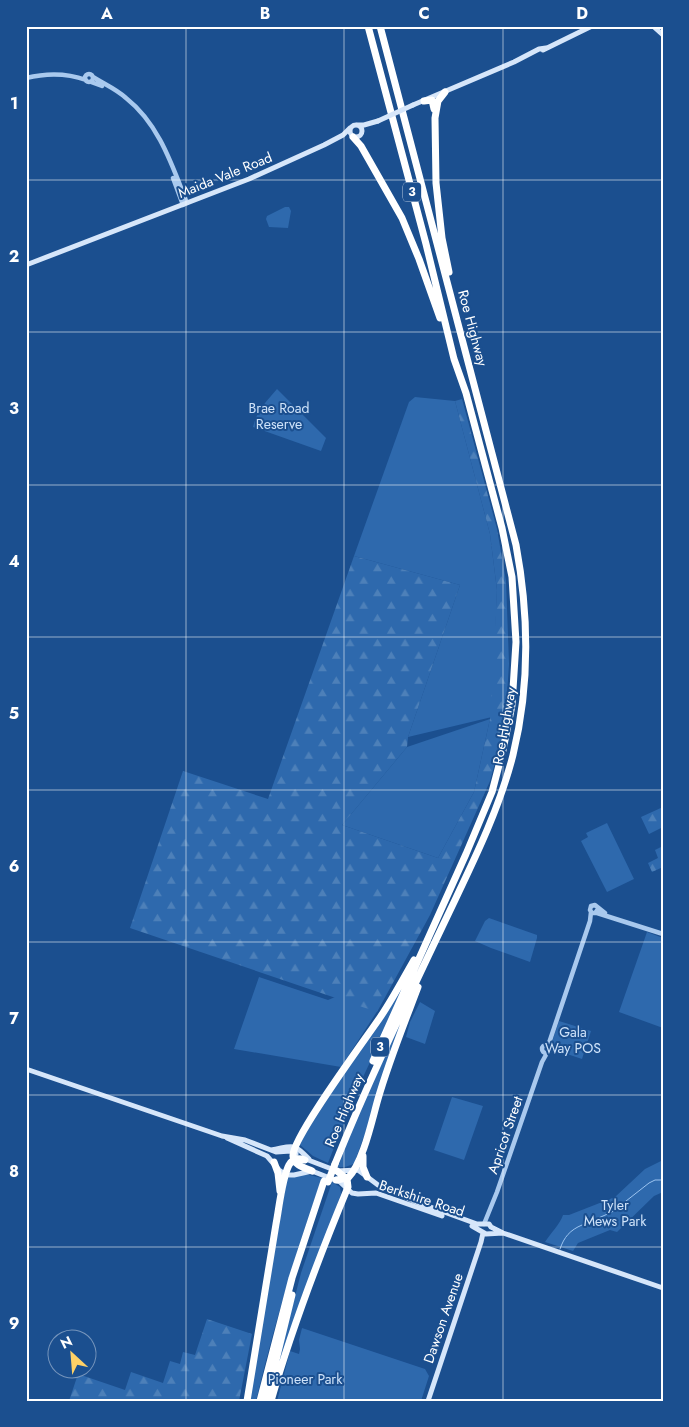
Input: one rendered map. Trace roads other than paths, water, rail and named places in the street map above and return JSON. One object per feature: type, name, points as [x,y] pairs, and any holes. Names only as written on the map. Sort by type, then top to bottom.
[{"type":"highway","name":"Roe Highway","points":[[266,1401],[295,1285],[358,1096],[484,812],[496,778],[508,730],[516,666],[514,599],[508,555],[466,393],[454,359],[426,244],[368,26]]},
{"type":"highway","name":"Roe Highway","points":[[334,1166],[375,1069],[484,838],[501,796],[518,730],[526,660],[525,604],[516,545],[380,26]]},
{"type":"highway","points":[[435,118],[438,101],[445,92]]},
{"type":"highway","points":[[424,101],[432,101],[435,118],[436,183],[442,238],[456,312]]},
{"type":"highway","points":[[353,137],[362,146],[402,218],[419,259],[454,359]]},
{"type":"highway","points":[[312,1172],[298,1165],[294,1160],[293,1148],[321,1103],[382,1015],[431,932]]},
{"type":"highway","points":[[329,1181],[347,1179],[354,1170],[364,1147],[394,1049],[434,944]]},
{"type":"highway","points":[[364,1147],[362,1163],[367,1177]]},
{"type":"highway","points":[[247,1401],[286,1175],[290,1164],[294,1160],[298,1158],[306,1160]]},
{"type":"highway","points":[[274,1162],[278,1173],[280,1201]]},
{"type":"highway","points":[[271,1401],[295,1321],[318,1259],[342,1201],[350,1191],[347,1179],[334,1166]]},
{"type":"highway","name":"Roe Highway","points":[[260,1401],[292,1278],[329,1181]]},
{"type":"main road","name":"Maida Vale Road","points":[[324,145],[344,135],[353,126],[364,126],[378,121],[592,26]]},
{"type":"main road","points":[[654,26],[663,35]]},
{"type":"main road","points":[[658,26],[663,31]]},
{"type":"main road","name":"Maida Vale Road","points":[[361,134],[372,123]]},
{"type":"main road","points":[[353,126],[361,128],[361,134],[358,137],[353,137],[349,132],[353,126]]},
{"type":"main road","name":"Maida Vale Road","points":[[26,265],[118,232],[249,179],[341,138],[353,137]]},
{"type":"main road","points":[[26,1069],[224,1136],[261,1152],[286,1175],[312,1172],[350,1191]]},
{"type":"main road","points":[[224,1136],[245,1140],[279,1153],[293,1148]]},
{"type":"main road","points":[[293,1148],[314,1163]]},
{"type":"main road","points":[[293,1148],[306,1160],[314,1163],[334,1166],[344,1172],[354,1170]]},
{"type":"main road","name":"Berkshire Road","points":[[354,1170],[361,1171],[378,1185],[486,1229]]},
{"type":"main road","name":"Berkshire Road","points":[[350,1191],[358,1194],[376,1193],[503,1233],[663,1288]]},
{"type":"main road","name":"Dawson Avenue","points":[[428,1401],[486,1229]]},
{"type":"street","points":[[26,78],[47,75],[74,76],[89,79],[126,98],[151,124],[163,146],[185,204]]},
{"type":"street","name":"Apricot Street","points":[[486,1229],[489,1215],[545,1052],[550,1049],[547,1046],[590,921],[595,912],[663,934]]},
{"type":"waterway","points":[[585,1224],[612,1212],[649,1183],[655,1180],[663,1180]]},
{"type":"waterway","points":[[560,1249],[568,1234],[582,1225]]},
{"type":"park label","name":"Brae Road Reserve","points":[[279,416]]},
{"type":"park label","name":"Gala Way POS","points":[[573,1040]]},
{"type":"park label","name":"Tyler Mews Park","points":[[615,1214]]},
{"type":"park label","name":"Pioneer Park","points":[[305,1379]]}]
